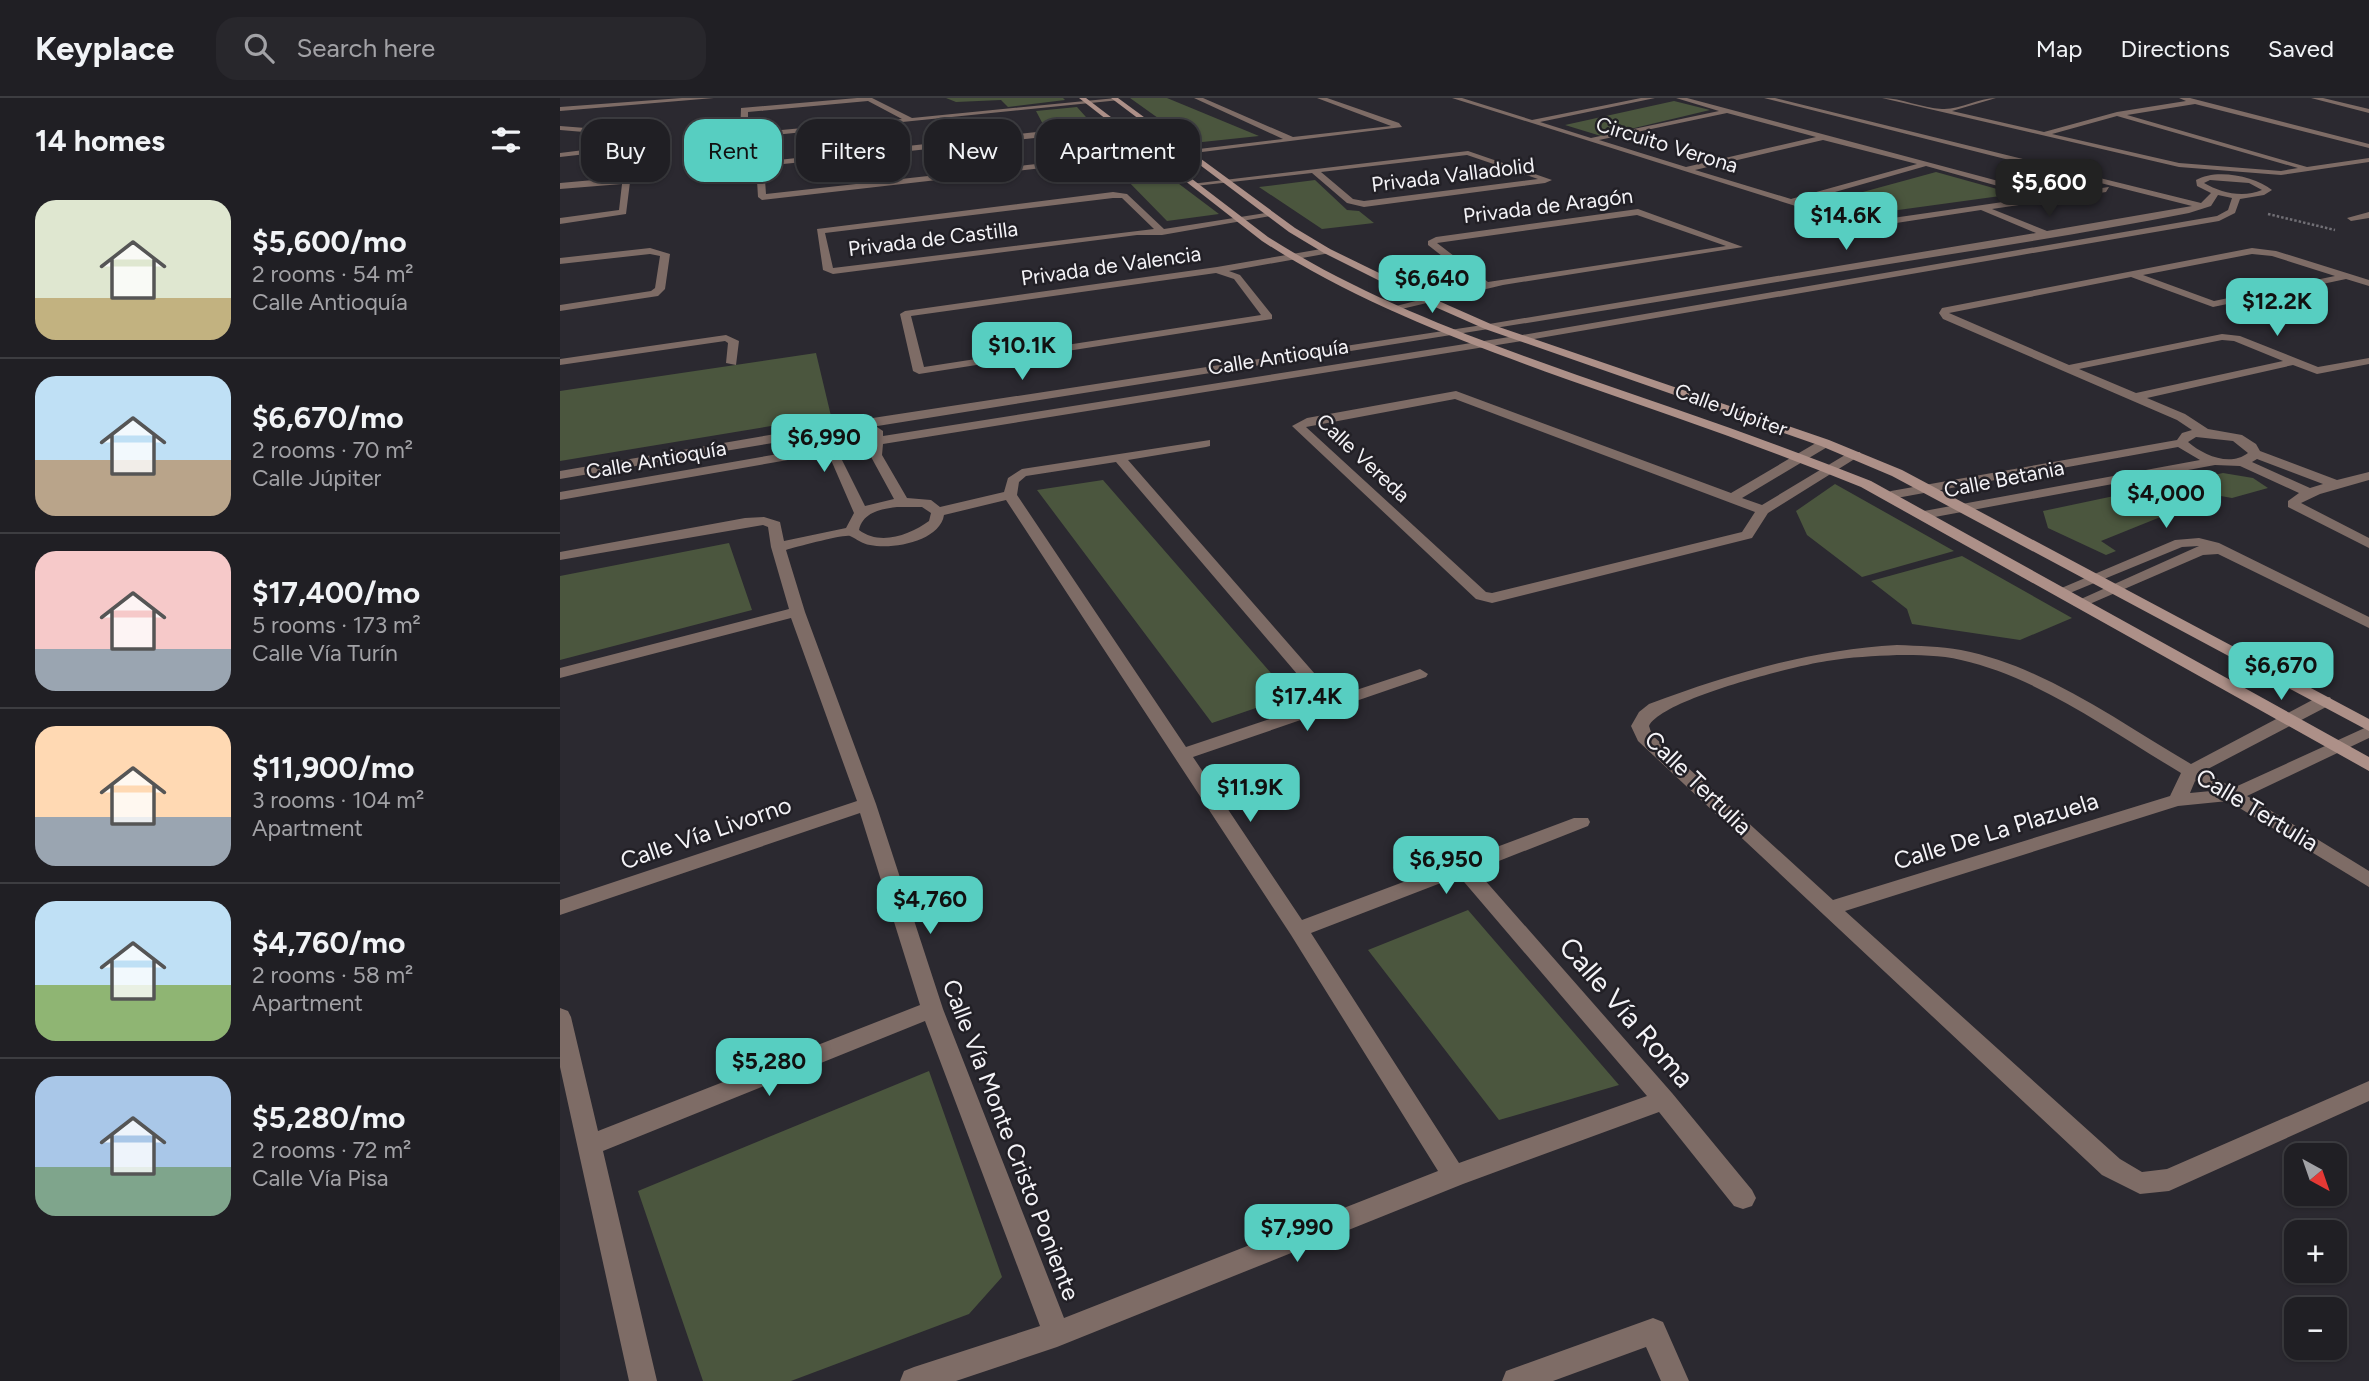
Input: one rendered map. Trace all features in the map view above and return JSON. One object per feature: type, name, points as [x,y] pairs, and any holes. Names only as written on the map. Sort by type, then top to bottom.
[{"type":"main road","name":"Calle Júpiter","points":[[1115,99],[1143,119]]},
{"type":"main road","name":"Calle Júpiter","points":[[1085,100],[1109,119]]},
{"type":"main road","name":"Calle Júpiter","points":[[1200,161],[1269,213],[1332,253],[1412,293],[1489,327],[1855,455],[1929,489],[2324,701],[2369,728]]},
{"type":"main road","name":"Calle Júpiter","points":[[1192,182],[1293,257],[1393,308],[1448,332],[1802,457],[1891,495],[2369,765]]},
{"type":"street","points":[[624,104],[660,98]]},
{"type":"street","points":[[560,109],[711,98]]},
{"type":"street","points":[[911,120],[869,99],[744,110],[744,136],[911,120],[1011,110],[1100,98]]},
{"type":"street","points":[[1197,98],[1292,140]]},
{"type":"street","points":[[1200,149],[1398,127],[1320,98]]},
{"type":"street","name":"Circuito Verona","points":[[1459,98],[1865,225]]},
{"type":"street","points":[[1533,122],[1652,98]]},
{"type":"street","name":"Circuito Verona","points":[[1679,98],[2050,197]]},
{"type":"street","points":[[1767,98],[2204,206],[2234,203]]},
{"type":"street","points":[[1800,98],[2190,193]]},
{"type":"street","points":[[1885,98],[2040,135],[2053,134],[2117,114],[2196,102]]},
{"type":"street","points":[[1904,98],[2169,163],[2281,173],[2369,160]]},
{"type":"street","points":[[1942,112],[1993,98]]},
{"type":"street","points":[[2182,98],[2369,146]]},
{"type":"street","points":[[2314,98],[2369,111]]},
{"type":"street","points":[[1085,100],[1115,99]]},
{"type":"street","points":[[1591,140],[1727,111]]},
{"type":"street","points":[[2117,114],[2310,169]]},
{"type":"street","points":[[560,128],[624,133],[619,148],[560,155]]},
{"type":"street","points":[[1036,136],[760,164],[762,197],[1036,167]]},
{"type":"street","points":[[1200,148],[1281,136]]},
{"type":"street","points":[[1686,169],[1823,137]]},
{"type":"street","points":[[1998,156],[2015,151]]},
{"type":"street","name":"Privada Valladolid","points":[[1199,187],[1332,169],[1468,153],[1548,180],[1364,204],[1350,201],[1316,172]]},
{"type":"street","points":[[1790,202],[1926,164]]},
{"type":"street","points":[[2203,166],[2213,173],[2210,177]]},
{"type":"street","points":[[2234,203],[2198,182],[2210,177],[2239,178],[2242,172],[2249,169]]},
{"type":"street","name":"Calle Antioquía","points":[[560,496],[877,441],[1522,338],[2219,218],[2234,203],[2267,190],[2260,183],[2239,178]]},
{"type":"street","points":[[560,186],[616,180],[626,183],[623,212],[560,221]]},
{"type":"street","name":"Circuito Verona","points":[[1805,234],[2106,189]]},
{"type":"street","points":[[2200,195],[2216,194]]},
{"type":"street","name":"Calle Antioquía","points":[[560,475],[877,421],[1489,327],[1877,263],[2204,206],[2216,194]]},
{"type":"street","name":"Privada de Castilla","points":[[1159,229],[1124,197],[1112,195],[820,231],[828,270],[833,271],[1137,232],[1159,229],[1237,217],[1269,213]]},
{"type":"street","points":[[1981,208],[2070,244]]},
{"type":"street","points":[[1961,211],[2050,247]]},
{"type":"street","name":"Privada de Aragón","points":[[1378,301],[1476,280],[1503,282],[1738,247],[1638,212],[1439,239],[1431,243],[1476,280],[1488,288]]},
{"type":"street","points":[[2351,218],[2369,215]]},
{"type":"street","points":[[560,261],[650,251],[665,254],[660,289],[654,294],[560,308]]},
{"type":"street","points":[[2338,485],[2255,454],[2248,444],[2239,440],[2204,432],[2191,421],[1947,317],[1944,313],[1946,310],[2263,251],[2369,283]]},
{"type":"street","points":[[1217,270],[1332,253]]},
{"type":"street","points":[[1237,276],[1303,263],[1332,253]]},
{"type":"street","points":[[1877,263],[1900,274]]},
{"type":"street","name":"Privada de Valencia","points":[[1217,270],[1237,276],[1268,317],[919,371],[905,314],[1217,270]]},
{"type":"street","points":[[2133,275],[2210,304],[2346,276]]},
{"type":"street","name":"Privada de Aragón","points":[[1393,308],[1488,288],[1503,282]]},
{"type":"street","points":[[2070,368],[2222,337],[2236,338],[2323,372],[2369,361]]},
{"type":"street","points":[[560,362],[726,338],[734,341],[732,363]]},
{"type":"street","points":[[2136,397],[2293,362]]},
{"type":"street","name":"Calle Vereda","points":[[1763,510],[1456,395],[1298,426],[1486,598],[1739,538],[1753,529],[1763,510],[1855,455]]},
{"type":"street","points":[[877,421],[876,455],[902,502]]},
{"type":"street","points":[[840,427],[834,456],[862,514]]},
{"type":"street","name":"Calle Betania","points":[[1891,495],[2181,443],[2186,436],[2204,432]]},
{"type":"street","points":[[1010,495],[1017,475],[1206,443]]},
{"type":"street","points":[[1734,497],[1825,443]]},
{"type":"street","points":[[2181,443],[2194,454],[2216,461],[2241,462],[2311,493]]},
{"type":"street","points":[[2241,462],[2255,454]]},
{"type":"street","points":[[1119,457],[1332,704]]},
{"type":"street","name":"Calle Betania","points":[[1924,515],[2216,461]]},
{"type":"street","points":[[2369,476],[2293,500],[2293,504],[2306,513],[2369,544]]},
{"type":"street","points":[[938,512],[1010,495]]},
{"type":"street","points":[[1010,495],[1298,930],[1454,1176]]},
{"type":"street","points":[[778,547],[852,531],[863,539],[898,540],[930,528],[939,517],[938,512],[926,503],[902,502],[880,506],[862,514],[853,523],[852,531]]},
{"type":"street","name":"Calle Vía Monte Cristo Poniente","points":[[560,556],[744,522],[764,521],[775,525],[778,547],[797,612],[867,804],[932,1010],[1057,1334]]},
{"type":"street","points":[[2060,592],[2180,543],[2199,542],[2369,623]]},
{"type":"street","points":[[2080,603],[2200,551],[2220,550]]},
{"type":"street","points":[[560,673],[797,612]]},
{"type":"street","name":"Calle Tertulia","points":[[2369,880],[2234,795],[2041,684],[1989,663],[1937,651],[1867,649],[1802,659],[1655,708],[1645,716],[1640,726],[1644,737],[2111,1167],[2140,1183],[2169,1180],[2369,1091]]},
{"type":"street","points":[[1180,755],[1420,674]]},
{"type":"street","points":[[2176,800],[2192,771],[2324,701]]},
{"type":"street","name":"Calle De La Plazuela","points":[[1830,908],[2176,800],[2234,795],[2336,747],[2369,728]]},
{"type":"street","name":"Calle Vía Livorno","points":[[560,908],[867,804]]},
{"type":"street","points":[[1298,930],[1581,822]]},
{"type":"street","name":"Calle Vía Roma","points":[[1463,868],[1664,1100],[1743,1198]]},
{"type":"street","points":[[590,1145],[932,1010]]},
{"type":"street","points":[[560,1017],[643,1381]]},
{"type":"street","points":[[914,1381],[1057,1334],[1454,1176],[1664,1100]]},
{"type":"street","points":[[1516,1381],[1653,1331],[1675,1381]]},
{"type":"path","points":[[2234,203],[2343,232]]},
{"type":"green space","points":[[946,98],[1065,100],[1008,107],[1001,100],[956,102]]},
{"type":"green space","points":[[1130,98],[1167,98],[1259,136],[1200,142],[1200,119],[1159,119]]},
{"type":"green space","points":[[1674,101],[1710,110],[1601,136],[1565,125]]},
{"type":"green space","points":[[1077,107],[1088,119],[1040,119],[1036,111]]},
{"type":"green space","points":[[1936,172],[2015,194],[1869,214],[1830,201]]},
{"type":"green space","points":[[1315,180],[1347,210],[1359,211],[1374,223],[1322,229],[1259,187]]},
{"type":"green space","points":[[1129,182],[1176,182],[1219,214],[1167,221]]},
{"type":"green space","points":[[816,353],[831,416],[560,461],[560,391]]},
{"type":"green space","points":[[2223,473],[2253,478],[2268,488],[2232,498],[2215,495],[2101,541],[2116,551],[2106,555],[2048,528],[2043,511]]},
{"type":"green space","points":[[1103,480],[1291,696],[1212,723],[1037,490]]},
{"type":"green space","points":[[1835,484],[1954,551],[1862,577],[1807,535],[1796,511]]},
{"type":"green space","points":[[729,543],[752,610],[560,660],[560,576]]},
{"type":"green space","points":[[1962,556],[2072,618],[2020,640],[1912,624],[1907,609],[1871,581]]},
{"type":"green space","points":[[1468,910],[1619,1085],[1499,1120],[1368,950]]},
{"type":"green space","points":[[929,1071],[1002,1277],[969,1314],[791,1381],[703,1381],[638,1191]]}]
